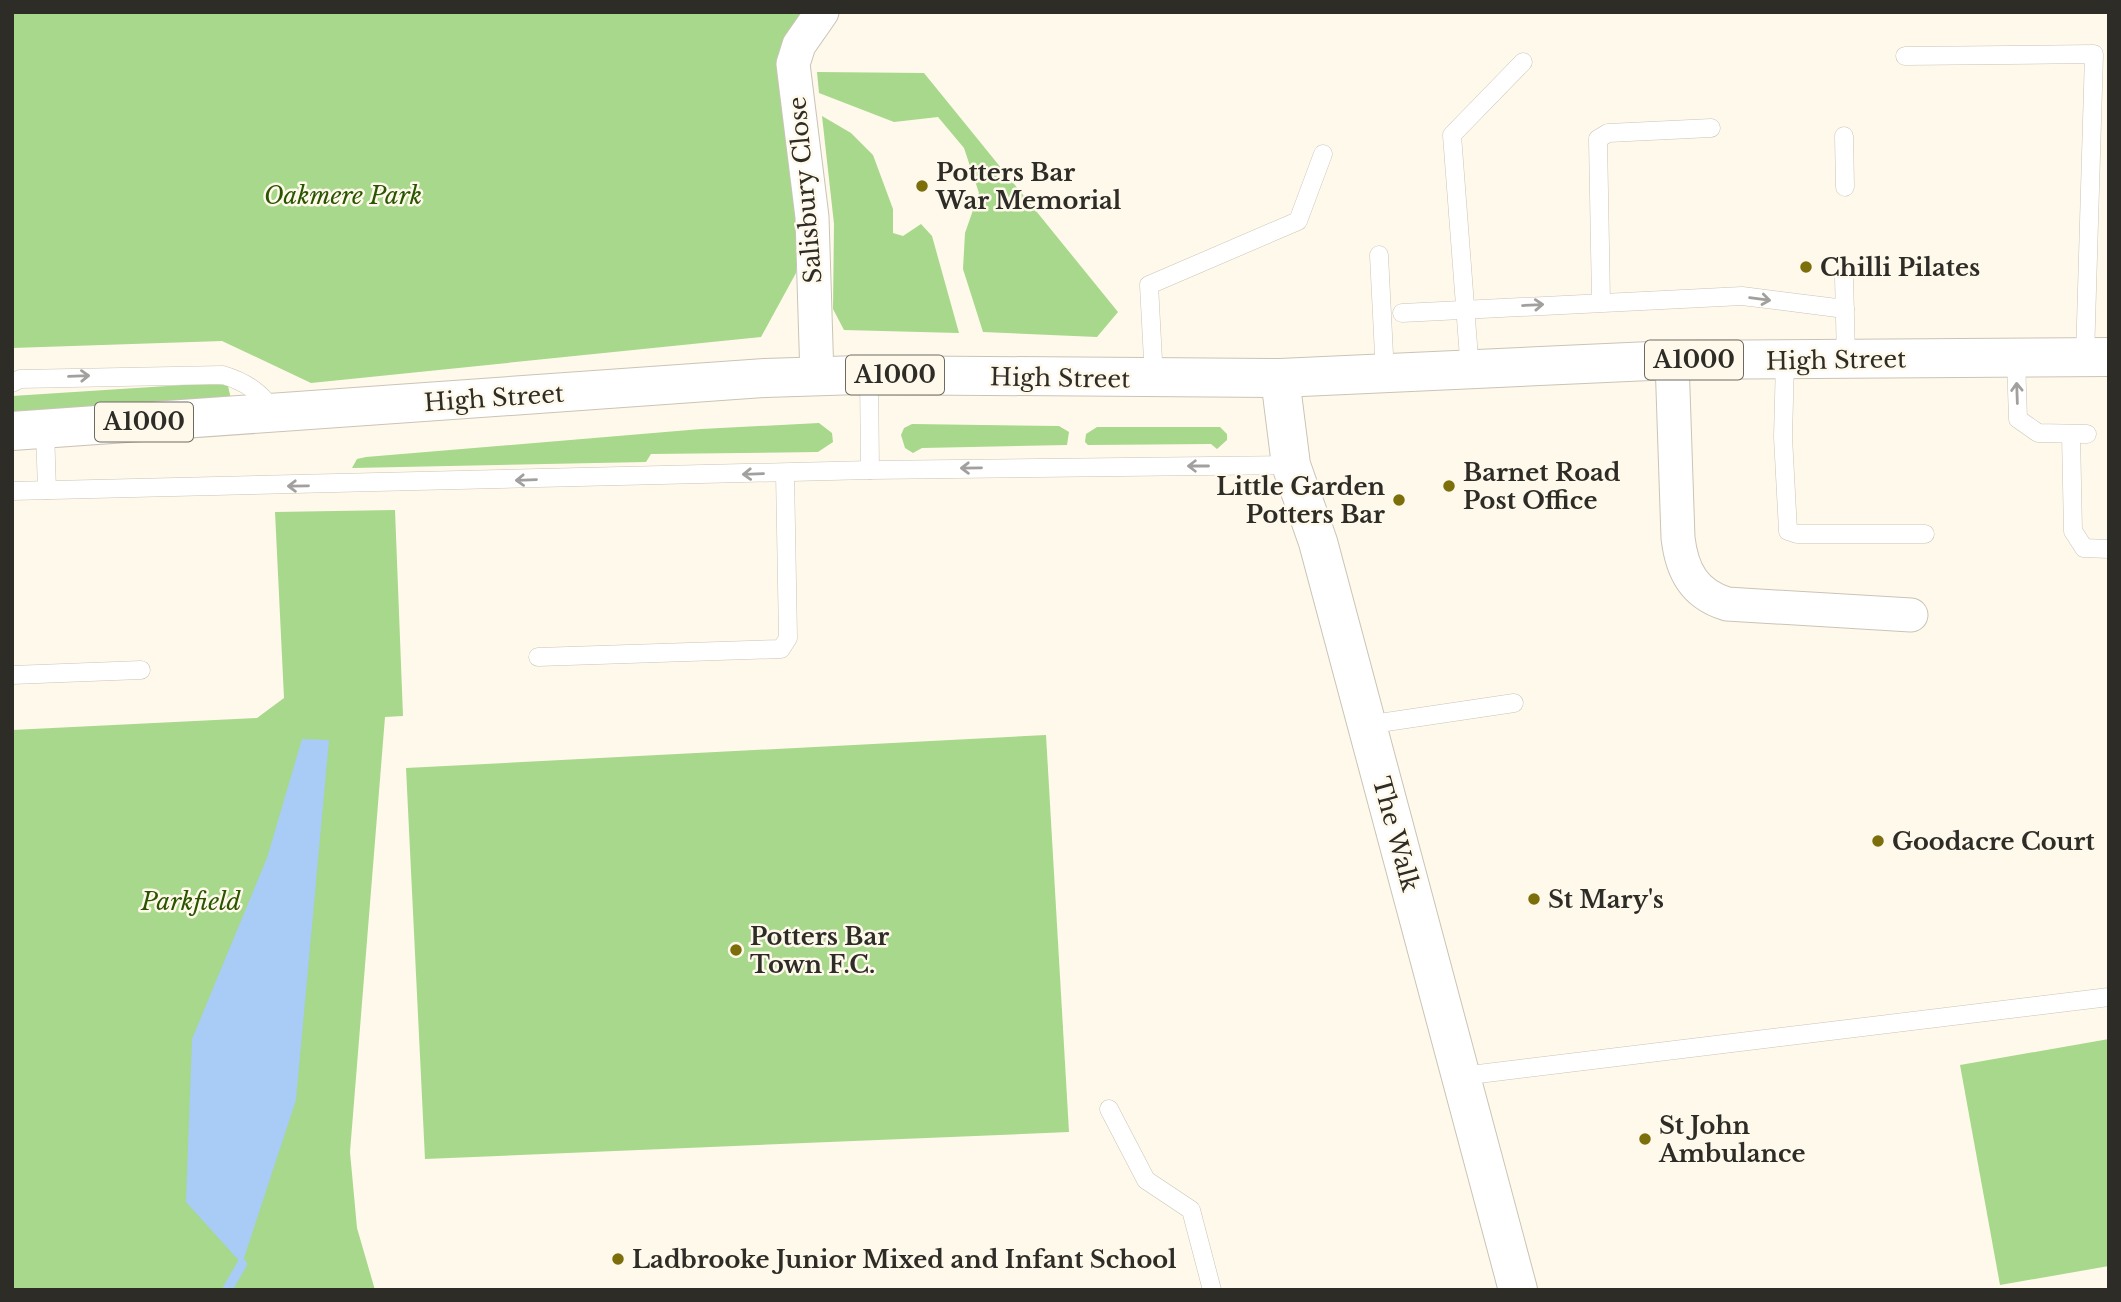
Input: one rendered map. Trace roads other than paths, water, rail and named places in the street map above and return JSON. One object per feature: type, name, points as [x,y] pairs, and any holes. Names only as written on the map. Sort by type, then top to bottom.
[{"type":"main road","name":"High Street","points":[[29,430],[869,375],[1280,378],[1672,360],[2097,357]]},
{"type":"main road","name":"The Walk","points":[[1280,378],[1291,466],[1318,542],[1518,1290]]},
{"type":"street","name":"Salisbury Close","points":[[817,377],[811,217],[793,64],[799,45],[822,12]]},
{"type":"street","points":[[1672,360],[1678,538],[1680,561],[1690,581],[1713,600],[1727,604],[1911,615]]},
{"type":"lane","points":[[1905,55],[2094,54],[2097,357]]},
{"type":"lane","points":[[1469,370],[1451,135],[1523,62]]},
{"type":"lane","points":[[1601,302],[1598,139],[1608,133],[1711,128]]},
{"type":"lane","points":[[1844,136],[1845,187]]},
{"type":"lane","points":[[1154,379],[1149,285],[1298,221],[1324,154]]},
{"type":"lane","points":[[1379,255],[1385,375]]},
{"type":"lane","points":[[1844,276],[1846,359]]},
{"type":"lane","points":[[1402,313],[1742,296],[1845,309]]},
{"type":"lane","points":[[2016,359],[2018,419],[2038,432],[2079,434],[2081,517],[2073,531],[2084,548],[2109,549]]},
{"type":"lane","points":[[1785,360],[1783,437],[1788,531],[1797,534],[1925,534]]},
{"type":"lane","points":[[12,383],[20,379],[79,375],[223,375],[243,381],[263,395],[276,413]]},
{"type":"lane","points":[[869,375],[870,470]]},
{"type":"lane","points":[[29,430],[47,490]]},
{"type":"lane","points":[[12,491],[870,470],[1291,466]]},
{"type":"lane","points":[[538,657],[781,649],[788,638],[785,473]]},
{"type":"lane","points":[[12,675],[141,670]]},
{"type":"lane","points":[[1366,725],[1514,703]]},
{"type":"lane","points":[[1462,1076],[2109,997]]},
{"type":"lane","points":[[1110,1109],[1146,1180],[1191,1210],[1212,1290]]},
{"type":"water","points":[[302,739],[329,740],[296,1100],[242,1264],[186,1202],[192,1039],[267,858]]},
{"type":"waterway","points":[[227,1290],[242,1264]]},
{"type":"place","name":"Potters Bar War Memorial","points":[[922,186]]},
{"type":"place","name":"Chilli Pilates","points":[[1806,267]]},
{"type":"place","name":"Barnet Road Post Office","points":[[1449,486]]},
{"type":"place","name":"Little Garden Potters Bar","points":[[1399,500]]},
{"type":"place","name":"Goodacre Court","points":[[1878,841]]},
{"type":"place","name":"St Mary's","points":[[1534,899]]},
{"type":"place","name":"Potters Bar Town F.C.","points":[[736,950]]},
{"type":"place","name":"St John Ambulance","points":[[1645,1139]]},
{"type":"place","name":"Ladbrooke Junior Mixed and Infant School","points":[[618,1259]]},
{"type":"park label","name":"Oakmere Park","points":[[343,195]]},
{"type":"park label","name":"Parkfield","points":[[191,901]]}]
